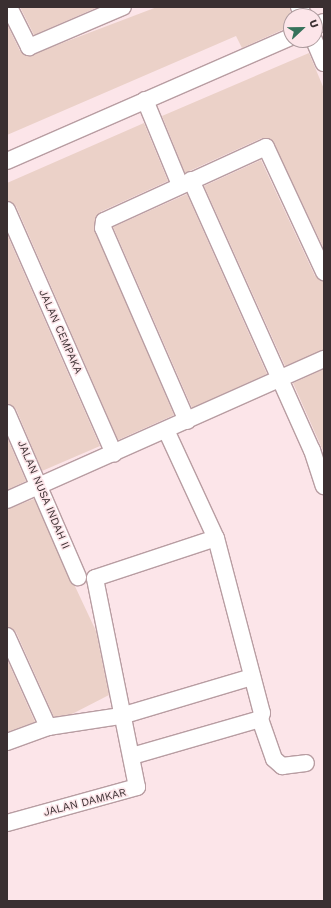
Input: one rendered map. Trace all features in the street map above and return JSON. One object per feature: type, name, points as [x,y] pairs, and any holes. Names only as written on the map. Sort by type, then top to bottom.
[{"type":"street","points":[[9,7],[25,45],[31,46],[123,7]]},
{"type":"street","points":[[7,160],[283,40]]},
{"type":"street","points":[[317,48],[324,63]]},
{"type":"street","points":[[145,100],[281,379],[312,450],[324,486]]},
{"type":"street","points":[[187,421],[103,226],[107,219],[260,148],[268,148],[324,272]]},
{"type":"street","name":"JALAN CEMPAKA","points":[[7,210],[114,454]]},
{"type":"street","points":[[7,500],[114,454],[324,359]]},
{"type":"street","name":"JALAN NUSA INDAH II","points":[[7,413],[40,486],[78,577]]},
{"type":"street","points":[[166,430],[216,538],[262,713],[260,719],[276,762],[286,766],[306,763]]},
{"type":"street","name":"JALAN DAMKAR","points":[[7,823],[133,791],[137,785],[132,756],[121,716],[95,578],[216,538]]},
{"type":"street","points":[[7,636],[48,727]]},
{"type":"street","points":[[7,742],[48,727],[121,716],[252,677]]},
{"type":"street","points":[[132,756],[260,719]]},
{"type":"building","points":[[20,7],[96,7],[96,8],[34,35]]},
{"type":"building","points":[[157,7],[290,7],[283,8],[283,30],[242,48],[236,36],[7,135],[7,24],[20,51],[28,56]]},
{"type":"building","points":[[309,53],[324,89],[324,249],[272,140],[262,138],[185,173],[162,116]]},
{"type":"building","points":[[144,123],[168,181],[100,212],[94,227],[174,415],[118,440],[16,206],[7,201],[7,183]]},
{"type":"building","points":[[261,160],[315,276],[324,281],[324,350],[285,366],[204,186]]},
{"type":"building","points":[[187,194],[267,374],[192,408],[113,227]]},
{"type":"building","points":[[7,234],[100,446],[42,471],[16,409],[7,404]]},
{"type":"building","points":[[324,369],[324,453],[293,383]]},
{"type":"building","points":[[7,437],[26,481],[7,490]]},
{"type":"building","points":[[34,499],[96,631],[109,695],[72,714],[54,717],[16,632],[7,627],[7,509]]},
{"type":"building","points":[[7,659],[35,722],[7,732]]}]
